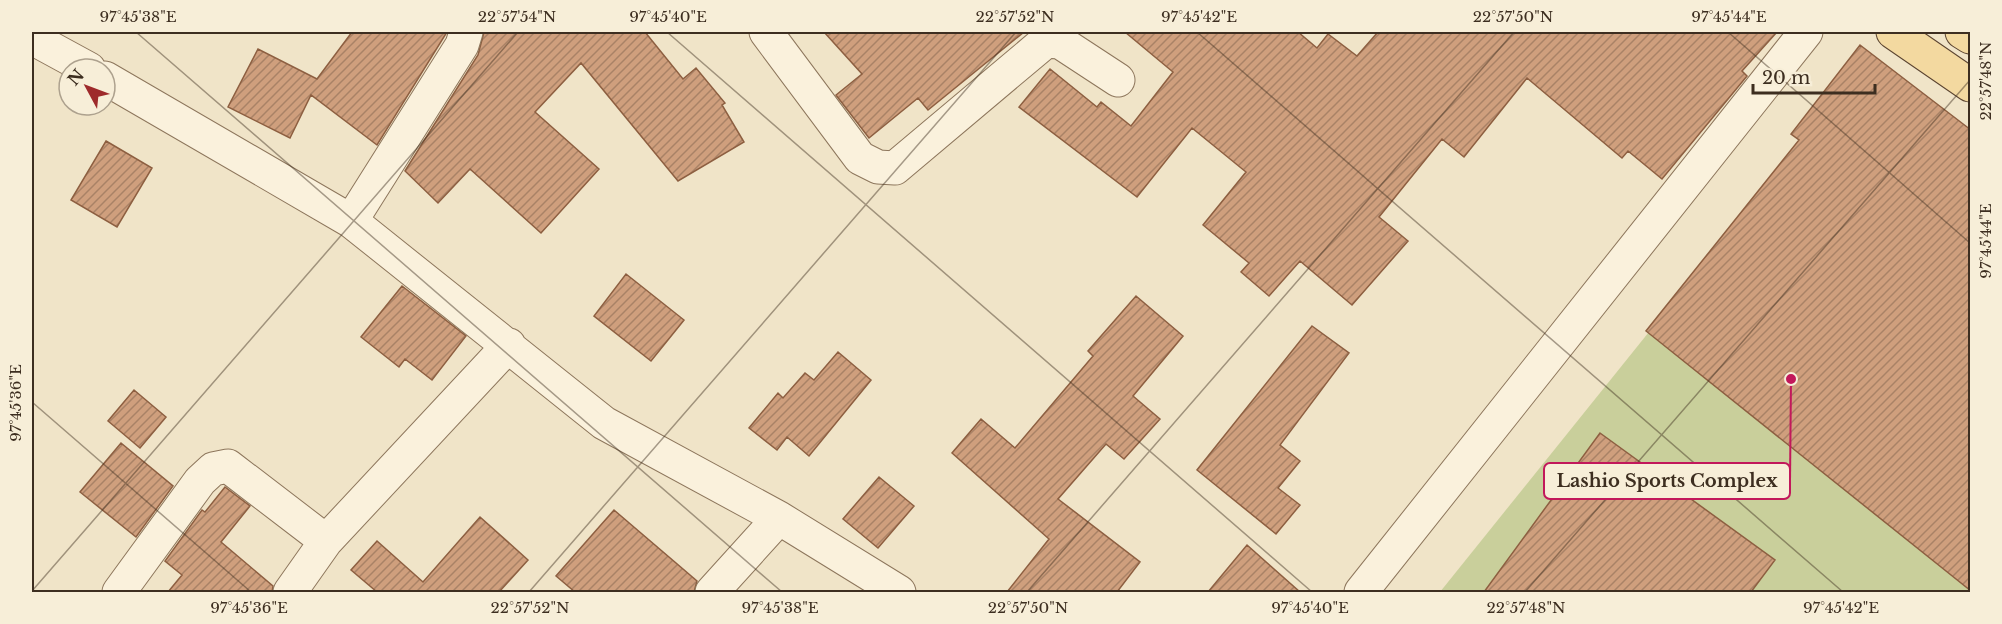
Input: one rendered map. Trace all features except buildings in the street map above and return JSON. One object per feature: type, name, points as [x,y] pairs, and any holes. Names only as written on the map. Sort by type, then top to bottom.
[{"type":"main road","points":[[1893,32],[1971,85]]},
{"type":"main road","points":[[1962,32],[1971,37]]},
{"type":"street","points":[[351,221],[462,45],[466,32]]},
{"type":"street","points":[[766,32],[860,158],[878,167],[895,168],[1046,41],[1060,42],[1118,80]]},
{"type":"street","points":[[1361,592],[1806,32]]},
{"type":"street","points":[[32,38],[67,57]]},
{"type":"street","points":[[117,85],[351,221],[604,423],[779,518],[900,592]]},
{"type":"street","points":[[290,592],[326,541],[509,345]]},
{"type":"street","points":[[119,592],[200,480],[213,469],[228,466],[326,541]]},
{"type":"street","points":[[712,592],[779,518]]},
{"type":"green space","points":[[1853,78],[1970,165],[1970,592],[1440,592]]},
{"type":"place","name":"Lashio Sports Complex","points":[[1791,379]]}]
